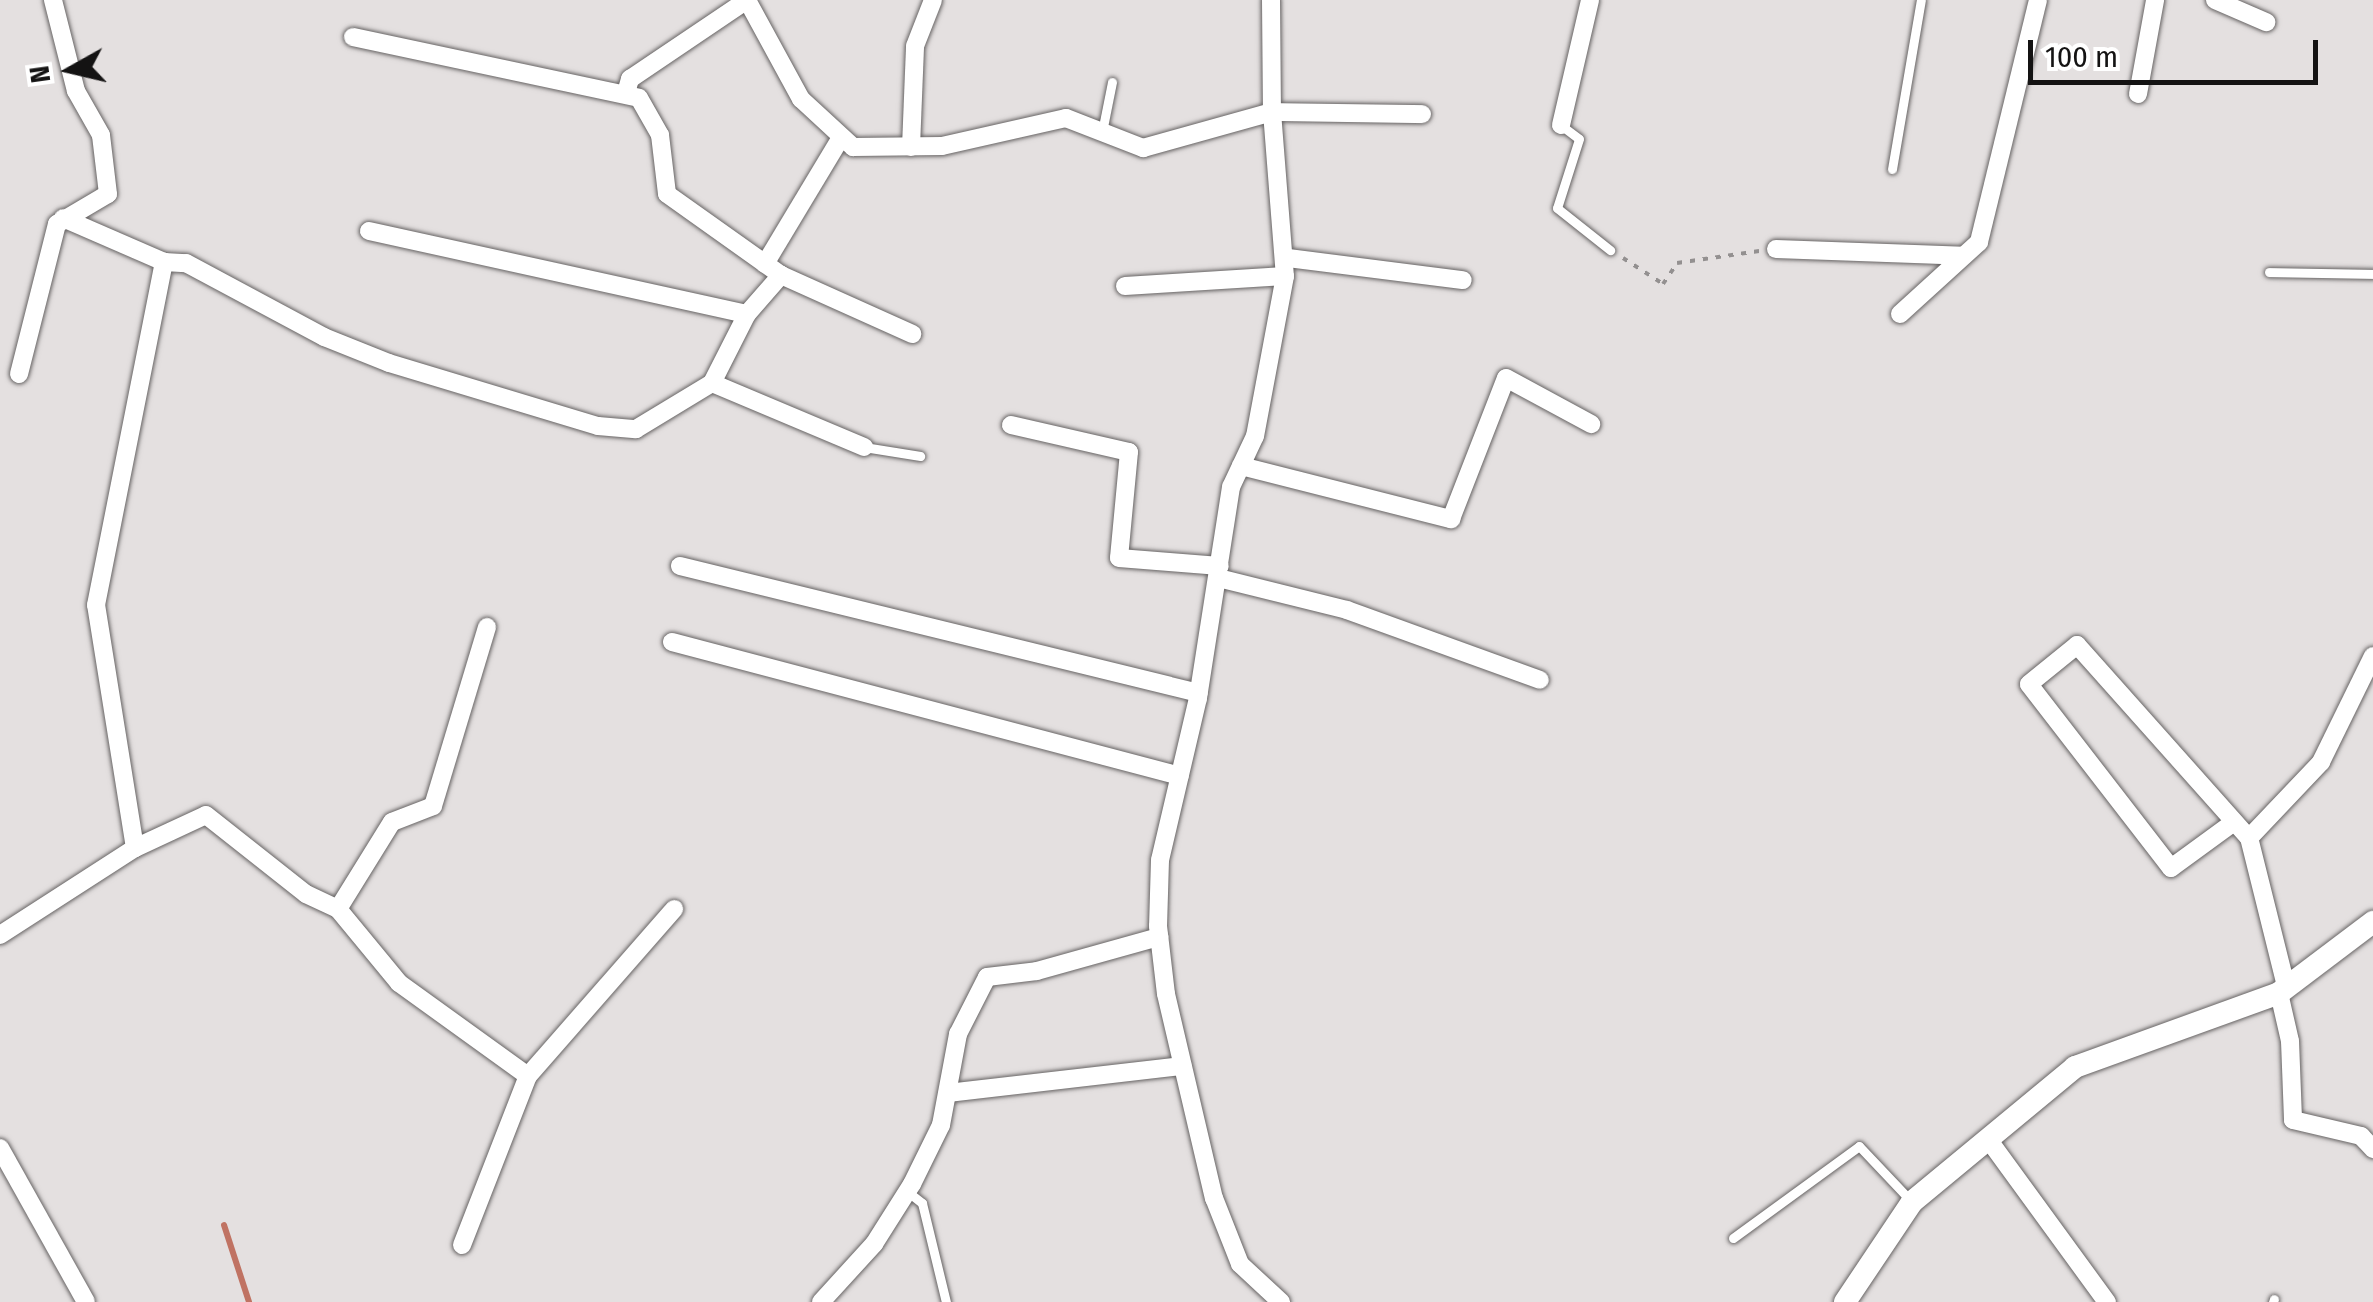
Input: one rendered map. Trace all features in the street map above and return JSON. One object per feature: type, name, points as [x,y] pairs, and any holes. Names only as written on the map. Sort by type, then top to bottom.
[{"type":"street","points":[[19,374],[63,218],[108,194],[109,169],[101,135],[76,92],[53,0]]},
{"type":"street","points":[[626,94],[630,80],[747,0],[801,99],[853,147],[942,146],[1066,118],[1143,148],[1272,112],[1422,114]]},
{"type":"street","points":[[911,146],[915,46],[934,0]]},
{"type":"street","points":[[1270,0],[1272,112],[1286,267],[1254,436],[1231,487],[1199,693],[1160,860],[1159,936],[1182,1066],[1214,1198],[1240,1264],[1281,1302]]},
{"type":"street","points":[[1561,125],[1590,0]]},
{"type":"street","points":[[1900,314],[1979,242],[1994,199],[2038,0]]},
{"type":"street","points":[[2138,94],[2156,0]]},
{"type":"street","points":[[2214,0],[2266,22]]},
{"type":"street","points":[[353,37],[638,98],[660,135],[667,194],[781,275],[912,334]]},
{"type":"street","points":[[765,264],[840,139]]},
{"type":"street","points":[[63,218],[164,262],[186,264],[324,337],[389,363],[598,426],[636,429],[712,383],[747,314],[781,275]]},
{"type":"street","points":[[368,231],[747,314]]},
{"type":"street","points":[[1776,249],[1964,256]]},
{"type":"street","points":[[136,848],[96,605],[164,262]]},
{"type":"street","points":[[1125,286],[1286,267],[1463,280]]},
{"type":"street","points":[[1241,466],[1451,519],[1506,378],[1590,424]]},
{"type":"street","points":[[712,383],[864,447]]},
{"type":"street","points":[[1011,425],[1129,452],[1119,558],[1219,572],[1347,610],[1540,680]]},
{"type":"street","points":[[680,566],[1199,693]]},
{"type":"street","points":[[338,909],[392,822],[433,806],[487,627]]},
{"type":"street","points":[[672,642],[1180,776]]},
{"type":"street","points":[[2234,822],[2171,868],[2029,684],[2077,645],[2249,838],[2283,989],[2290,1041],[2293,1120],[2361,1136],[2373,1149]]},
{"type":"street","points":[[2249,838],[2321,762],[2373,656]]},
{"type":"street","points":[[0,935],[136,848],[206,815],[306,894],[338,909],[399,983],[528,1076]]},
{"type":"street","points":[[462,1244],[528,1076],[674,909]]},
{"type":"street","points":[[1845,1302],[1912,1202],[2074,1067],[2283,989],[2373,922]]},
{"type":"street","points":[[821,1302],[874,1244],[908,1192],[941,1125],[958,1034],[987,976],[1064,965],[1159,936]]},
{"type":"street","points":[[948,1092],[1182,1066]]},
{"type":"street","points":[[1988,1139],[2107,1302]]},
{"type":"street","points":[[0,1148],[34,1202],[66,1275],[86,1302]]},
{"type":"lane","points":[[1892,169],[1921,0]]},
{"type":"lane","points":[[1102,132],[1112,82]]},
{"type":"lane","points":[[1561,125],[1579,139],[1557,208],[1610,250]]},
{"type":"lane","points":[[2269,272],[2373,274]]},
{"type":"lane","points":[[864,447],[920,456]]},
{"type":"lane","points":[[1733,1238],[1859,1146],[1912,1202]]},
{"type":"lane","points":[[908,1192],[922,1204],[946,1302]]},
{"type":"path","points":[[1610,250],[1663,284],[1676,264],[1776,249]]},
{"type":"waterway","points":[[224,1225],[249,1302]]}]
